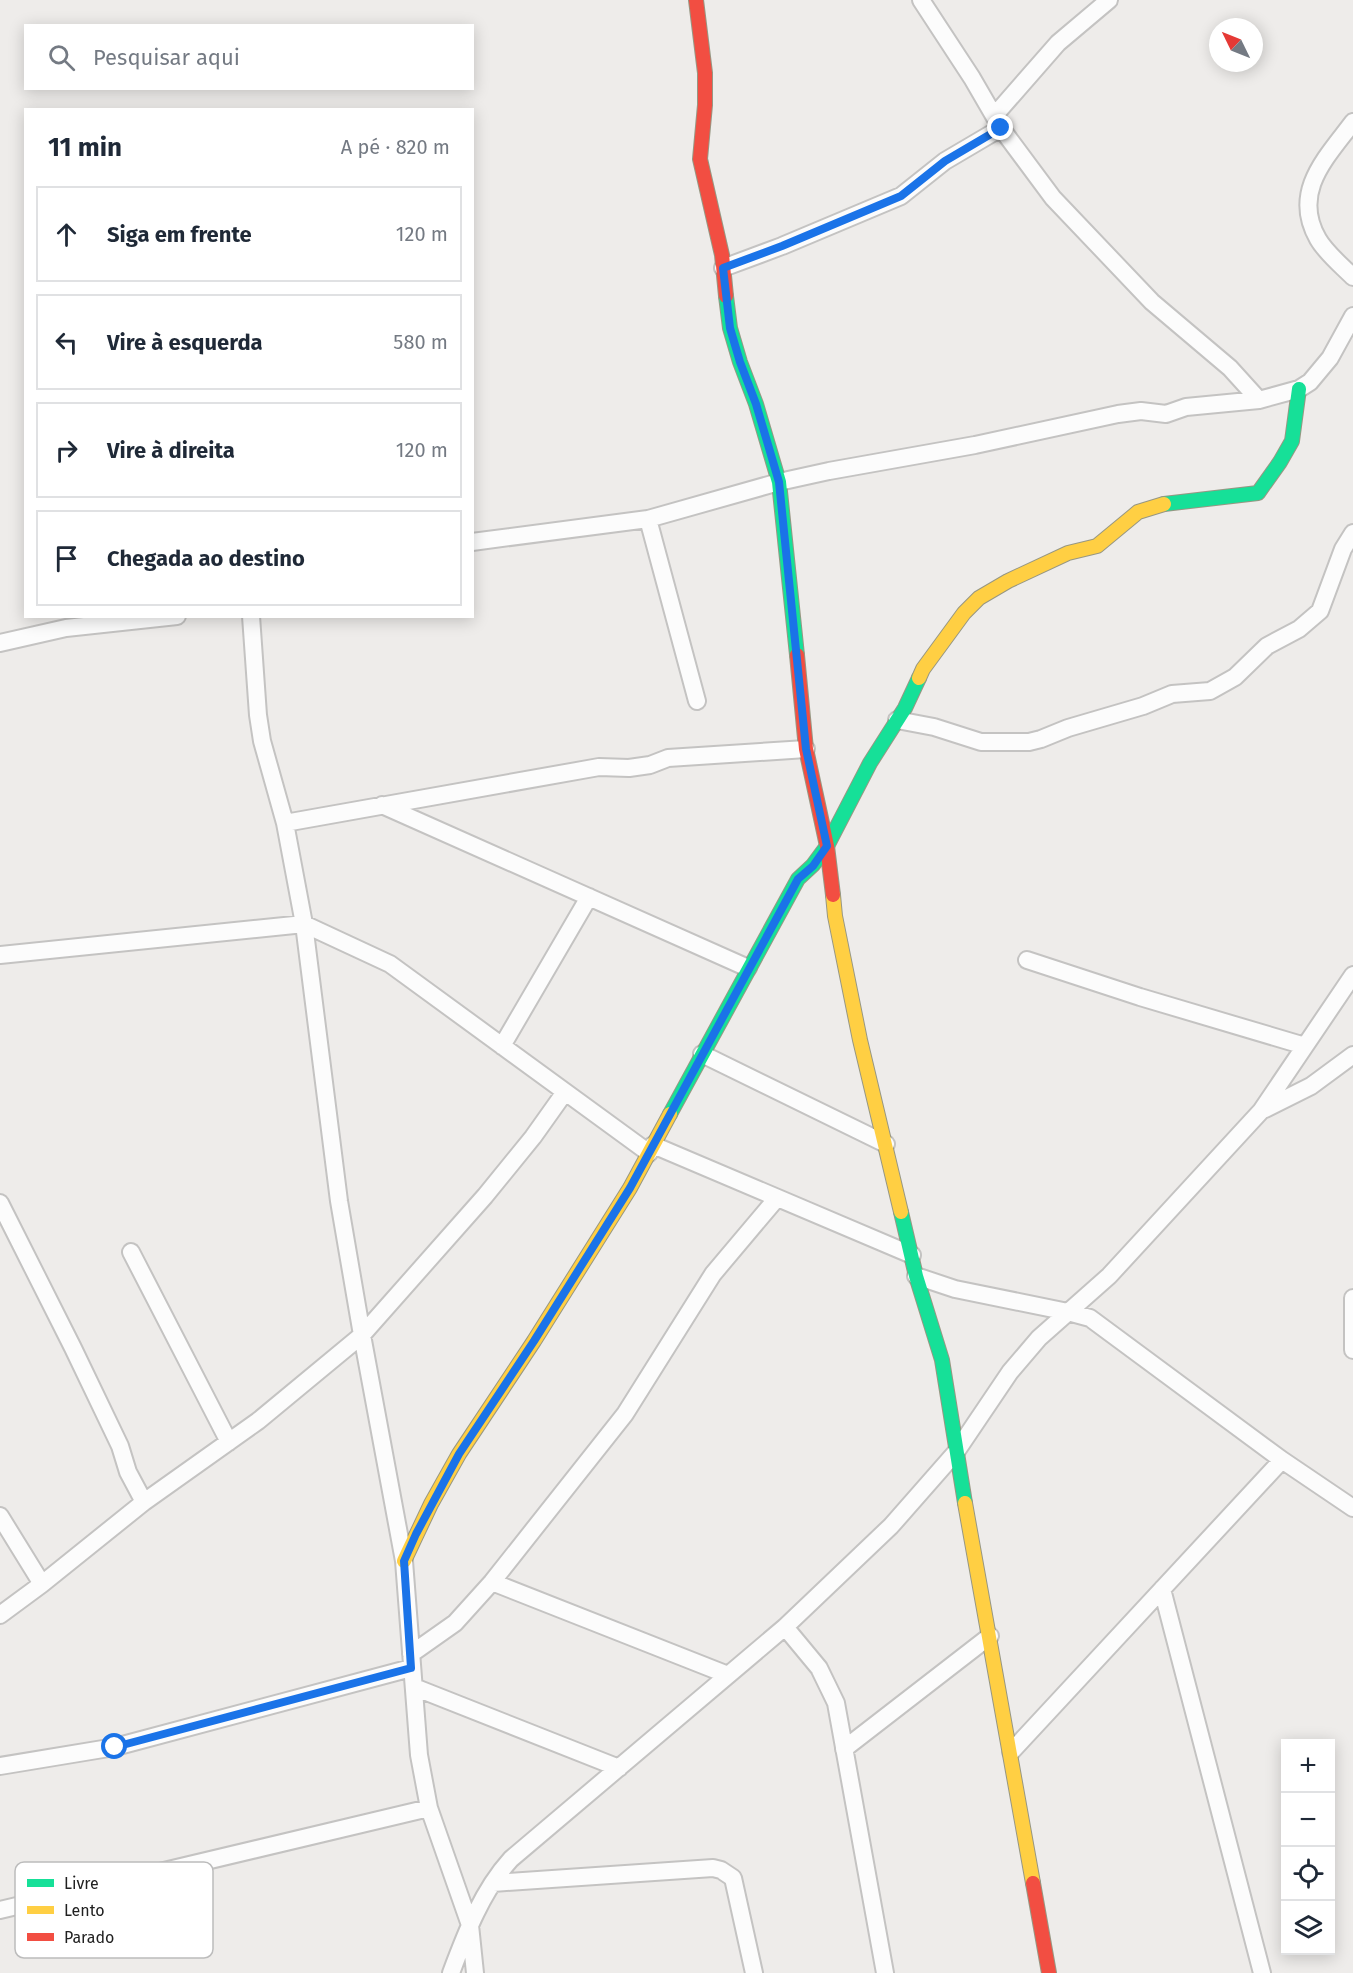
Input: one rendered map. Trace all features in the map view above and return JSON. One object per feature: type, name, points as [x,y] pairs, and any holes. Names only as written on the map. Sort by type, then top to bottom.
[{"type":"street","points":[[696,0],[705,73],[705,105],[700,159],[718,233],[730,328],[779,482],[806,749],[827,846],[835,916],[860,1040],[916,1276],[942,1360],[956,1452],[1049,1973]]},
{"type":"street","points":[[921,0],[998,121],[1053,198],[1152,302],[1230,368],[1259,400]]},
{"type":"street","points":[[723,268],[901,196],[998,121],[1058,43],[1109,0]]},
{"type":"street","points":[[1353,122],[1323,162],[1311,185],[1308,202],[1317,237],[1353,277]]},
{"type":"street","points":[[474,542],[648,519],[779,482],[975,445],[1118,414],[1141,411],[1166,414],[1186,407],[1259,400],[1299,389],[1310,382],[1330,358],[1353,316]]},
{"type":"street","points":[[404,1561],[431,1504],[459,1454],[608,1225],[798,879],[813,866],[827,846],[870,763],[897,720],[930,658],[964,613],[979,598],[1052,559],[1097,546],[1138,512],[1147,508],[1162,504],[1258,493],[1292,441],[1299,389]]},
{"type":"street","points":[[648,519],[697,701]]},
{"type":"street","points":[[897,720],[934,727],[981,742],[1029,742],[1143,706],[1172,694],[1210,691],[1235,677],[1268,645],[1299,628],[1320,611],[1343,549],[1353,533]]},
{"type":"street","points":[[0,643],[66,628],[158,618]]},
{"type":"street","points":[[251,618],[262,741],[285,823],[304,924],[339,1201],[404,1561],[419,1755],[429,1808],[470,1925],[475,1973]]},
{"type":"street","points":[[285,823],[599,767],[629,768],[650,765],[668,758],[806,749]]},
{"type":"street","points":[[382,805],[748,968]]},
{"type":"street","points":[[502,1046],[589,897]]},
{"type":"street","points":[[0,955],[304,924],[390,964],[565,1092],[651,1149],[777,1198],[912,1255]]},
{"type":"street","points":[[1027,960],[1140,997],[1305,1046]]},
{"type":"street","points":[[451,1973],[470,1925],[493,1884],[511,1859],[785,1627],[891,1526],[956,1452],[1010,1372],[1040,1338],[1109,1276],[1261,1111],[1353,975]]},
{"type":"street","points":[[702,1054],[886,1144]]},
{"type":"street","points":[[1261,1111],[1311,1086],[1353,1054]]},
{"type":"street","points":[[0,1615],[144,1502],[258,1421],[362,1335],[485,1196],[533,1137],[565,1092]]},
{"type":"street","points":[[0,1766],[115,1747],[411,1661],[456,1623],[492,1582],[625,1414],[713,1274],[777,1198]]},
{"type":"street","points":[[0,1203],[73,1348],[120,1446],[128,1472],[144,1502]]},
{"type":"street","points":[[131,1251],[229,1442]]},
{"type":"street","points":[[916,1276],[954,1289],[1090,1318],[1282,1460],[1353,1508]]},
{"type":"street","points":[[1353,1298],[1353,1350]]},
{"type":"street","points":[[1011,1752],[1282,1460]]},
{"type":"street","points":[[0,1516],[42,1584]]},
{"type":"street","points":[[492,1582],[728,1675]]},
{"type":"street","points":[[1162,1589],[1262,1973]]},
{"type":"street","points":[[785,1627],[819,1668],[836,1703],[885,1973]]},
{"type":"street","points":[[844,1749],[990,1636]]},
{"type":"street","points":[[414,1687],[618,1768]]},
{"type":"street","points":[[202,1862],[429,1808]]},
{"type":"street","points":[[493,1884],[713,1868],[722,1870],[733,1878],[754,1973]]},
{"type":"street","points":[[0,1910],[15,1906]]},
{"type":"traffic: fast","points":[[726,296],[730,328],[779,482],[797,655]]},
{"type":"traffic: fast","points":[[1164,504],[1258,493],[1292,441],[1299,389]]},
{"type":"traffic: fast","points":[[670,1114],[798,879],[813,865],[827,846],[870,763],[905,708],[919,678]]},
{"type":"traffic: fast","points":[[901,1212],[916,1276],[942,1360],[965,1503]]},
{"type":"traffic: slow","points":[[919,678],[923,669],[964,613],[979,598],[1008,581],[1068,553],[1097,546],[1138,512],[1164,504]]},
{"type":"traffic: slow","points":[[833,895],[835,916],[860,1040],[901,1212]]},
{"type":"traffic: slow","points":[[404,1561],[431,1504],[459,1454],[534,1341],[630,1188],[670,1114]]},
{"type":"traffic: slow","points":[[965,1503],[1033,1883]]},
{"type":"traffic: jam","points":[[696,0],[705,73],[705,105],[700,159],[722,255],[726,296]]},
{"type":"traffic: jam","points":[[797,655],[806,749],[827,846],[833,895]]},
{"type":"traffic: jam","points":[[1033,1883],[1049,1973]]},
{"type":"route","points":[[115,1747],[411,1668],[404,1561],[431,1504],[459,1454],[534,1341],[630,1188],[798,879],[813,866],[827,846],[806,749],[779,482],[730,328],[723,268],[901,196],[945,161],[1001,128]]}]
